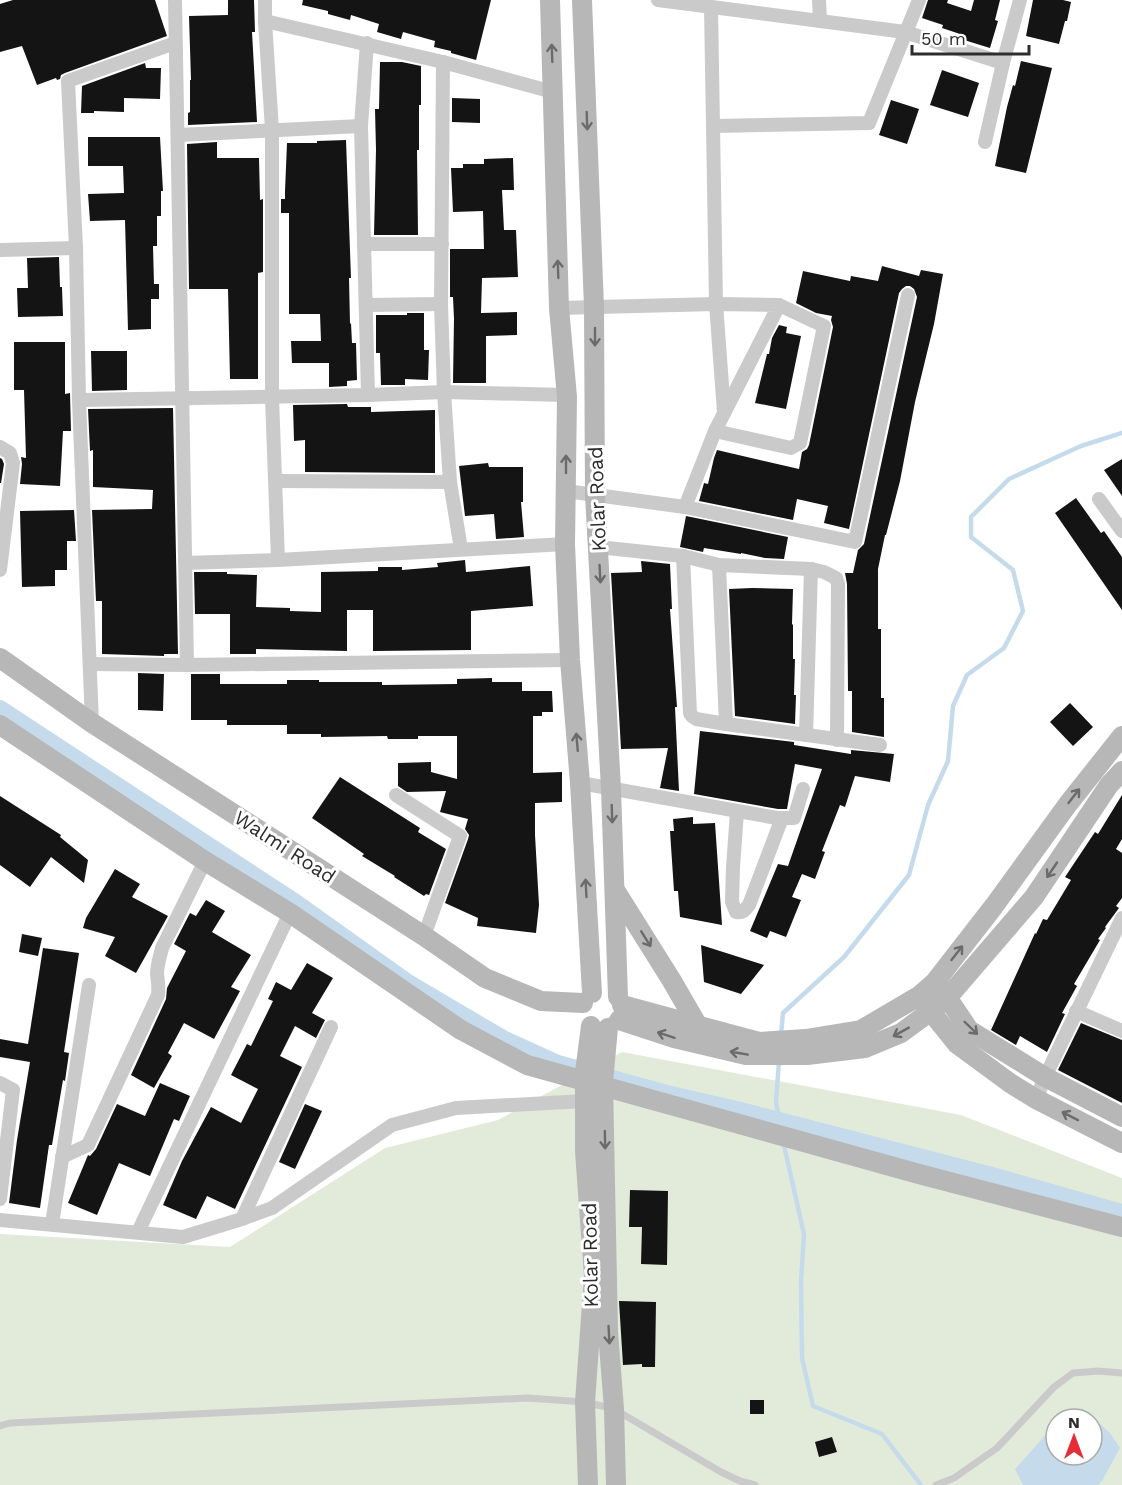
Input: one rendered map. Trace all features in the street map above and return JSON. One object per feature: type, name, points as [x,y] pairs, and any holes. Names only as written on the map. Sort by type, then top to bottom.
[{"type":"street","points":[[175,0],[187,665]]},
{"type":"street","points":[[265,0],[272,130],[272,397],[278,560]]},
{"type":"street","name":"Kolar Road","points":[[550,0],[559,308],[567,397],[565,544],[570,660],[580,783],[590,967],[588,998],[583,1011],[585,1019],[608,1023]]},
{"type":"street","name":"Kolar Road","points":[[582,0],[594,307],[595,495],[615,890],[608,1023],[593,1085],[585,1151],[594,1276],[585,1402],[588,1485]]},
{"type":"street","points":[[664,0],[711,7],[733,5],[820,21],[905,32],[1003,63]]},
{"type":"street","points":[[819,0],[820,21]]},
{"type":"street","points":[[713,126],[869,123],[919,0]]},
{"type":"street","points":[[985,142],[1020,0]]},
{"type":"street","points":[[711,7],[716,304],[724,414]]},
{"type":"street","points":[[265,21],[367,43],[553,92]]},
{"type":"street","points":[[92,723],[68,81],[176,43]]},
{"type":"street","points":[[367,43],[361,126],[368,395]]},
{"type":"street","points":[[443,62],[441,304],[444,392],[450,482],[460,549]]},
{"type":"street","points":[[178,135],[361,126]]},
{"type":"street","points":[[364,244],[442,244]]},
{"type":"street","points":[[0,250],[76,248]]},
{"type":"street","points":[[566,491],[685,507],[855,542],[908,295]]},
{"type":"street","points":[[366,305],[441,304]]},
{"type":"street","points":[[559,308],[716,304],[779,305],[824,326],[800,443],[790,448],[715,431]]},
{"type":"street","points":[[685,507],[715,431],[779,305]]},
{"type":"street","points":[[79,400],[444,392],[563,395],[567,397]]},
{"type":"street","points":[[0,447],[10,453],[13,463],[0,570]]},
{"type":"street","points":[[276,481],[450,482]]},
{"type":"street","points":[[1100,499],[1122,531]]},
{"type":"street","points":[[185,563],[565,544],[683,556],[719,565],[811,569],[831,575],[836,578],[837,584],[837,740]]},
{"type":"street","points":[[683,556],[690,713],[692,716],[726,724],[880,745]]},
{"type":"street","points":[[719,565],[726,724]]},
{"type":"street","points":[[806,735],[811,569]]},
{"type":"street","name":"Walmi Road","points":[[0,658],[92,723],[424,936],[485,978],[541,1001],[588,998],[598,990],[613,993],[608,1023]]},
{"type":"street","points":[[91,664],[187,665],[570,660]]},
{"type":"street","points":[[0,725],[205,861],[290,913],[461,1030],[527,1065],[919,1174],[1122,1227]]},
{"type":"street","points":[[925,1004],[935,982],[1068,804],[1122,736]]},
{"type":"street","points":[[608,1023],[674,1038],[806,1047],[861,1030],[948,997],[1034,897],[1109,785],[1122,771]]},
{"type":"street","points":[[580,783],[782,818],[794,818],[803,789]]},
{"type":"street","points":[[396,795],[460,836],[424,936]]},
{"type":"street","points":[[737,812],[732,902],[736,912],[740,913],[749,905],[782,818]]},
{"type":"street","points":[[62,1157],[88,1145],[158,995],[158,961],[162,948],[205,861]]},
{"type":"street","points":[[615,890],[698,1026],[716,1040]]},
{"type":"street","points":[[138,1232],[290,913]]},
{"type":"street","points":[[1036,1099],[1122,918]]},
{"type":"street","points":[[935,982],[969,1029],[1045,1077],[1122,1118]]},
{"type":"street","points":[[52,1224],[89,985]]},
{"type":"street","points":[[925,1004],[957,1044],[1010,1083],[1036,1099],[1122,1143]]},
{"type":"street","points":[[1076,1011],[1122,1031]]},
{"type":"street","points":[[608,1023],[698,1026]]},
{"type":"street","points":[[242,1219],[331,1027]]},
{"type":"street","points":[[0,1083],[13,1090],[0,1199]]},
{"type":"street","points":[[0,1220],[183,1237],[272,1208],[392,1125],[456,1108],[593,1085]]},
{"type":"street","name":"Kolar Road","points":[[593,1085],[614,1410],[616,1485]]},
{"type":"lane","points":[[936,1485],[954,1478],[997,1448],[1054,1387],[1073,1373],[1098,1371],[1122,1373]]},
{"type":"lane","points":[[0,1426],[10,1423],[527,1398],[585,1402],[614,1410],[721,1472],[755,1485]]},
{"type":"green space","points":[[622,1052],[961,1115],[1122,1178],[1122,1485],[0,1485],[0,1234],[230,1247],[385,1148],[498,1120]]},
{"type":"water","points":[[1104,1428],[1120,1448],[1098,1485],[1023,1485],[1015,1469],[1044,1437],[1044,1467],[1104,1467]]},
{"type":"building","points":[[13,0],[155,0],[167,36],[65,73],[60,79],[56,78],[37,85],[22,46],[0,52],[0,4]]},
{"type":"building","points":[[228,0],[254,0],[255,32],[252,32],[257,122],[188,125],[191,80],[189,16],[228,15]]},
{"type":"building","points":[[303,0],[491,0],[476,60],[434,47],[435,41],[403,32],[401,39],[377,32],[379,24],[351,15],[350,20],[328,14],[328,11],[302,5]]},
{"type":"building","points":[[928,0],[948,0],[947,3],[971,11],[974,0],[1000,0],[995,20],[998,21],[990,48],[964,40],[966,36],[922,18]]},
{"type":"building","points":[[1033,0],[1071,2],[1059,44],[1026,36]]},
{"type":"building","points":[[1021,61],[1052,68],[1026,173],[995,166],[1007,107]]},
{"type":"building","points":[[380,62],[402,62],[421,66],[419,150],[417,150],[418,235],[374,235],[375,109],[379,109]]},
{"type":"building","points":[[145,63],[146,68],[161,68],[160,99],[124,98],[124,112],[81,113],[82,86]]},
{"type":"building","points":[[942,70],[979,83],[968,117],[930,105]]},
{"type":"building","points":[[452,98],[480,99],[480,123],[452,122]]},
{"type":"building","points":[[891,100],[919,109],[907,144],[879,135]]},
{"type":"building","points":[[88,137],[160,137],[163,191],[161,191],[161,216],[157,216],[157,246],[153,246],[154,284],[159,284],[159,299],[151,299],[151,329],[128,330],[125,220],[90,221],[88,194],[124,193],[123,166],[88,166]]},
{"type":"building","points":[[346,140],[351,278],[349,278],[350,324],[352,343],[356,343],[357,380],[347,381],[347,386],[329,387],[329,363],[292,363],[291,341],[321,341],[320,314],[289,314],[289,213],[281,213],[281,199],[285,199],[287,143]]},
{"type":"building","points":[[217,142],[217,158],[259,158],[260,200],[263,199],[263,272],[258,273],[258,379],[230,379],[228,289],[189,289],[187,144]]},
{"type":"building","points":[[513,158],[514,190],[502,190],[504,230],[516,230],[518,277],[482,278],[481,313],[517,312],[517,335],[486,336],[486,383],[453,383],[454,319],[453,297],[450,297],[450,249],[484,249],[483,211],[453,212],[451,168],[463,168],[463,164],[484,164],[484,159]]},
{"type":"building","points":[[59,257],[63,316],[18,317],[17,288],[28,288],[27,258]]},
{"type":"building","points":[[882,266],[919,276],[921,270],[943,274],[900,481],[878,569],[878,629],[881,629],[881,698],[884,698],[884,737],[852,732],[852,691],[848,691],[845,573],[853,573],[858,550],[864,544],[917,297],[914,289],[906,286],[899,293],[849,529],[824,523],[828,506],[797,499],[793,520],[699,501],[704,483],[708,484],[717,450],[799,469],[802,452],[809,445],[833,327],[832,316],[816,313],[796,303],[803,271],[850,281],[851,276],[878,281]]},
{"type":"building","points":[[407,313],[424,313],[424,350],[429,350],[428,380],[405,379],[405,385],[381,385],[380,353],[376,353],[376,315],[407,315]]},
{"type":"building","points":[[779,325],[787,327],[786,333],[801,336],[786,409],[755,403],[767,354],[769,354],[772,338]]},
{"type":"building","points":[[14,342],[65,342],[65,394],[70,393],[71,431],[63,431],[60,486],[20,484],[21,457],[26,458],[24,390],[14,390]]},
{"type":"building","points":[[91,351],[127,351],[127,390],[92,391]]},
{"type":"building","points":[[347,404],[348,407],[371,407],[371,412],[435,410],[435,473],[305,472],[305,440],[294,441],[293,405]]},
{"type":"building","points":[[173,408],[178,654],[164,654],[164,656],[102,654],[102,601],[96,601],[92,510],[152,509],[153,490],[93,487],[93,450],[90,451],[88,409]]},
{"type":"building","points":[[0,458],[4,464],[1,483],[0,483]]},
{"type":"building","points":[[1122,459],[1122,496],[1104,470]]},
{"type":"building","points":[[488,463],[489,467],[523,467],[523,502],[521,502],[524,537],[496,539],[494,514],[465,516],[459,466]]},
{"type":"building","points":[[1076,498],[1101,533],[1104,531],[1122,557],[1122,610],[1055,513]]},
{"type":"building","points":[[74,510],[76,541],[67,541],[67,570],[55,570],[55,586],[22,587],[20,511]]},
{"type":"building","points":[[686,516],[788,537],[784,559],[704,548],[703,552],[680,547]]},
{"type":"building","points":[[465,560],[466,572],[530,566],[533,606],[471,611],[471,650],[373,651],[373,610],[347,610],[347,651],[256,649],[256,654],[230,654],[230,614],[195,614],[194,572],[257,575],[256,607],[321,612],[321,572],[378,571],[378,567],[402,567],[402,570],[438,567],[437,563]]},
{"type":"building","points":[[641,561],[670,564],[679,791],[660,788],[668,748],[621,749],[611,573],[642,572]]},
{"type":"building","points":[[729,589],[793,589],[795,724],[735,716]]},
{"type":"building","points":[[138,673],[164,674],[163,711],[138,710]]},
{"type":"building","points":[[191,674],[220,674],[220,684],[287,684],[287,680],[319,680],[319,682],[382,682],[382,685],[457,684],[457,679],[492,678],[492,682],[522,682],[522,691],[552,691],[553,712],[542,712],[542,716],[533,716],[533,773],[562,772],[562,802],[535,803],[539,905],[536,933],[477,926],[478,918],[445,903],[468,839],[469,835],[465,829],[468,819],[440,812],[446,791],[407,792],[398,786],[398,763],[431,762],[431,772],[457,779],[457,736],[418,736],[418,739],[388,739],[387,736],[321,737],[321,734],[287,734],[287,725],[227,725],[227,720],[191,720]]},
{"type":"building","points":[[1070,703],[1093,727],[1073,746],[1050,722]]},
{"type":"building","points":[[700,731],[794,742],[794,745],[851,754],[851,750],[894,754],[890,782],[855,776],[845,807],[840,805],[822,851],[825,852],[815,879],[802,874],[792,897],[801,900],[786,937],[770,931],[767,938],[750,931],[778,864],[788,866],[822,769],[795,764],[787,809],[694,794]]},
{"type":"building","points":[[340,777],[420,828],[418,832],[446,849],[429,895],[424,896],[362,856],[364,854],[312,818]]},
{"type":"building","points":[[1122,795],[1122,839],[1116,849],[1122,853],[1122,898],[1116,906],[1119,908],[1105,927],[1098,939],[1100,940],[1074,984],[1077,986],[1062,1013],[1065,1014],[1047,1052],[1020,1036],[1016,1045],[991,1030],[1035,933],[1043,919],[1047,920],[1071,880],[1065,877],[1095,832],[1098,834]]},
{"type":"building","points":[[0,796],[61,835],[60,837],[88,860],[84,883],[51,857],[30,887],[0,865]]},
{"type":"building","points":[[693,817],[693,824],[715,823],[722,925],[680,917],[678,891],[674,891],[670,831],[674,831],[673,819]]},
{"type":"building","points":[[115,869],[140,884],[132,897],[168,916],[136,973],[105,956],[115,937],[83,928],[86,918]]},
{"type":"building","points":[[206,900],[225,911],[212,932],[251,955],[231,987],[240,991],[214,1039],[184,1023],[168,1053],[172,1056],[154,1088],[131,1075],[166,999],[167,988],[186,951],[174,944],[190,913],[196,916]]},
{"type":"building","points":[[22,934],[42,938],[38,956],[19,952]]},
{"type":"building","points":[[701,945],[764,965],[741,994],[704,982]]},
{"type":"building","points":[[43,948],[79,953],[64,1052],[69,1053],[65,1081],[63,1080],[52,1145],[49,1145],[40,1208],[9,1203],[30,1062],[0,1057],[0,1039],[28,1044]]},
{"type":"building","points":[[307,963],[333,978],[312,1013],[325,1020],[316,1038],[295,1026],[280,1056],[302,1067],[235,1209],[207,1196],[196,1219],[163,1205],[182,1161],[211,1107],[241,1123],[258,1089],[231,1075],[247,1044],[251,1046],[273,1001],[268,999],[276,982],[291,990]]},
{"type":"building","points":[[1081,1023],[1122,1040],[1122,1103],[1058,1070]]},
{"type":"building","points":[[160,1083],[190,1096],[179,1121],[174,1119],[150,1176],[119,1163],[97,1215],[68,1203],[88,1155],[90,1156],[96,1149],[117,1104],[145,1116]]},
{"type":"building","points":[[305,1104],[322,1111],[295,1169],[279,1162]]},
{"type":"building","points":[[630,1190],[668,1191],[667,1265],[641,1264],[642,1227],[629,1227]]},
{"type":"building","points":[[619,1301],[656,1302],[655,1367],[642,1367],[642,1364],[623,1365]]},
{"type":"building","points":[[750,1400],[764,1400],[764,1414],[750,1414]]},
{"type":"building","points":[[832,1437],[837,1452],[819,1457],[815,1442]]},
{"type":"waterway","points":[[781,1035],[783,1013],[844,957],[909,875],[928,805],[948,761],[953,706],[967,675],[1004,648],[1023,611],[1013,570],[971,537],[971,517],[1009,479],[1081,446],[1122,433]]},
{"type":"waterway","points":[[0,708],[296,902],[408,982],[503,1038],[558,1063],[667,1093],[996,1176],[1122,1212]]},
{"type":"waterway","points":[[779,1061],[776,1102],[781,1130]]},
{"type":"waterway","points":[[783,1141],[804,1234],[801,1281],[802,1358],[813,1406],[882,1434],[921,1485]]}]
